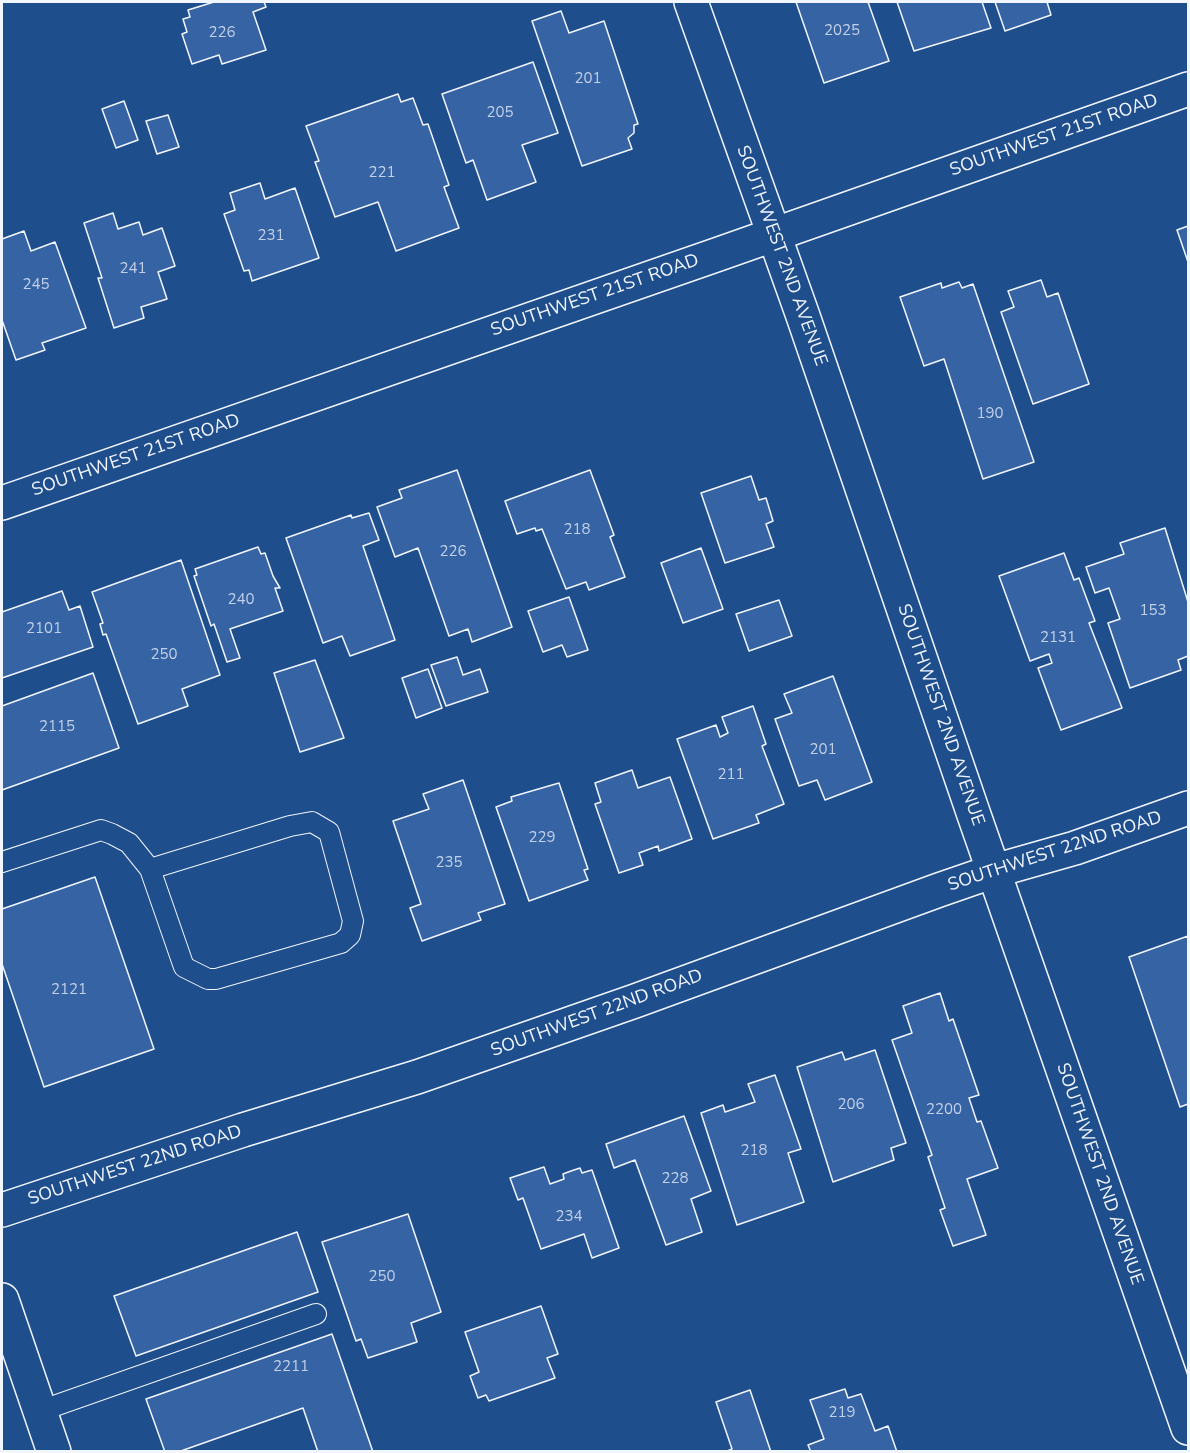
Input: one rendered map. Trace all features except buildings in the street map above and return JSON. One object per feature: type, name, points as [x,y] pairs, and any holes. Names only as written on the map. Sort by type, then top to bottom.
[{"type":"street","name":"SOUTHWEST 2ND AVENUE","points":[[691,2],[1188,1428]]},
{"type":"street","name":"SOUTHWEST 21ST ROAD","points":[[2,503],[1188,88]]},
{"type":"street","name":"SOUTHWEST 22ND ROAD","points":[[2,1210],[243,1130],[417,1077],[635,1001],[916,898],[994,871],[1075,848],[1188,808]]},
{"type":"street","points":[[2,1300],[54,1452]]},
{"type":"lane","points":[[2,862],[101,830],[129,843],[150,869],[184,967],[208,979],[216,980],[341,943],[350,935],[353,921],[329,832],[312,822],[290,826],[150,869]]},
{"type":"lane","points":[[40,1411],[316,1314]]}]
